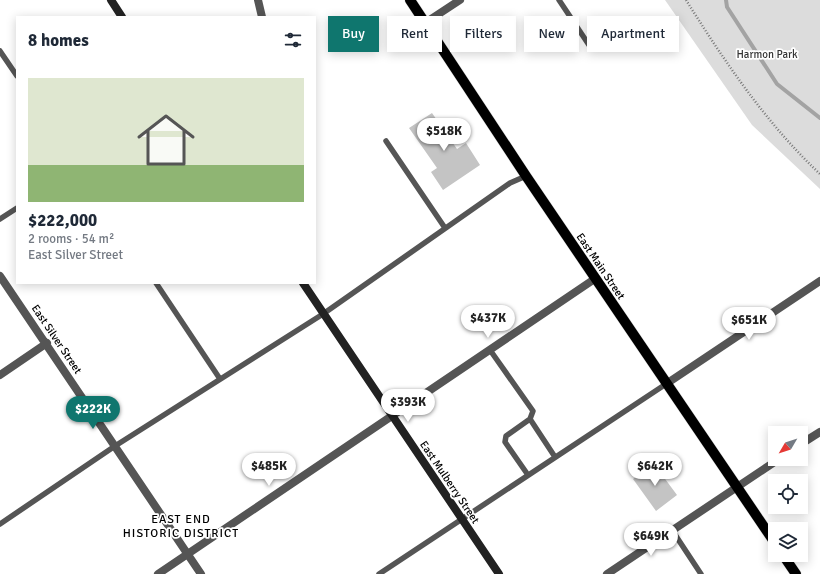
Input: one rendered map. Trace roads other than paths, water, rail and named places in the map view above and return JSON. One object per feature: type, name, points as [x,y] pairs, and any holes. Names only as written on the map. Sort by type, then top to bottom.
[{"type":"main road","name":"East Main Street","points":[[410,0],[420,16]]},
{"type":"main road","name":"East Main Street","points":[[442,49],[666,384],[768,533]]},
{"type":"main road","points":[[788,562],[796,574]]},
{"type":"street","points":[[111,0],[121,16]]},
{"type":"street","points":[[258,0],[262,16]]},
{"type":"street","points":[[436,16],[460,0]]},
{"type":"street","name":"East Silver Street","points":[[0,276],[47,343],[201,574]]},
{"type":"street","points":[[158,574],[596,278]]},
{"type":"street","points":[[666,384],[820,281]]},
{"type":"street","name":"East Mulberry Street","points":[[304,284],[391,416],[499,574]]},
{"type":"street","points":[[0,375],[47,343]]},
{"type":"street","points":[[808,440],[820,432]]},
{"type":"street","points":[[607,574],[768,466]]},
{"type":"lane","points":[[559,0],[587,42]]},
{"type":"lane","points":[[0,51],[16,75]]},
{"type":"lane","points":[[386,141],[446,228]]},
{"type":"lane","points":[[0,524],[115,446],[323,314],[510,183],[526,176]]},
{"type":"lane","points":[[0,219],[16,209]]},
{"type":"lane","points":[[157,284],[220,379]]},
{"type":"lane","points":[[490,350],[533,412],[530,419],[506,436],[505,442],[528,475]]},
{"type":"lane","points":[[379,574],[666,384]]},
{"type":"lane","points":[[530,419],[555,457]]},
{"type":"lane","points":[[672,530],[701,574]]},
{"type":"waterway","points":[[726,0],[727,7],[777,84],[820,118]]},
{"type":"district","name":"EAST END HISTORIC DISTRICT","points":[[181,526]]},
{"type":"park label","name":"Harmon Park","points":[[767,54]]}]
